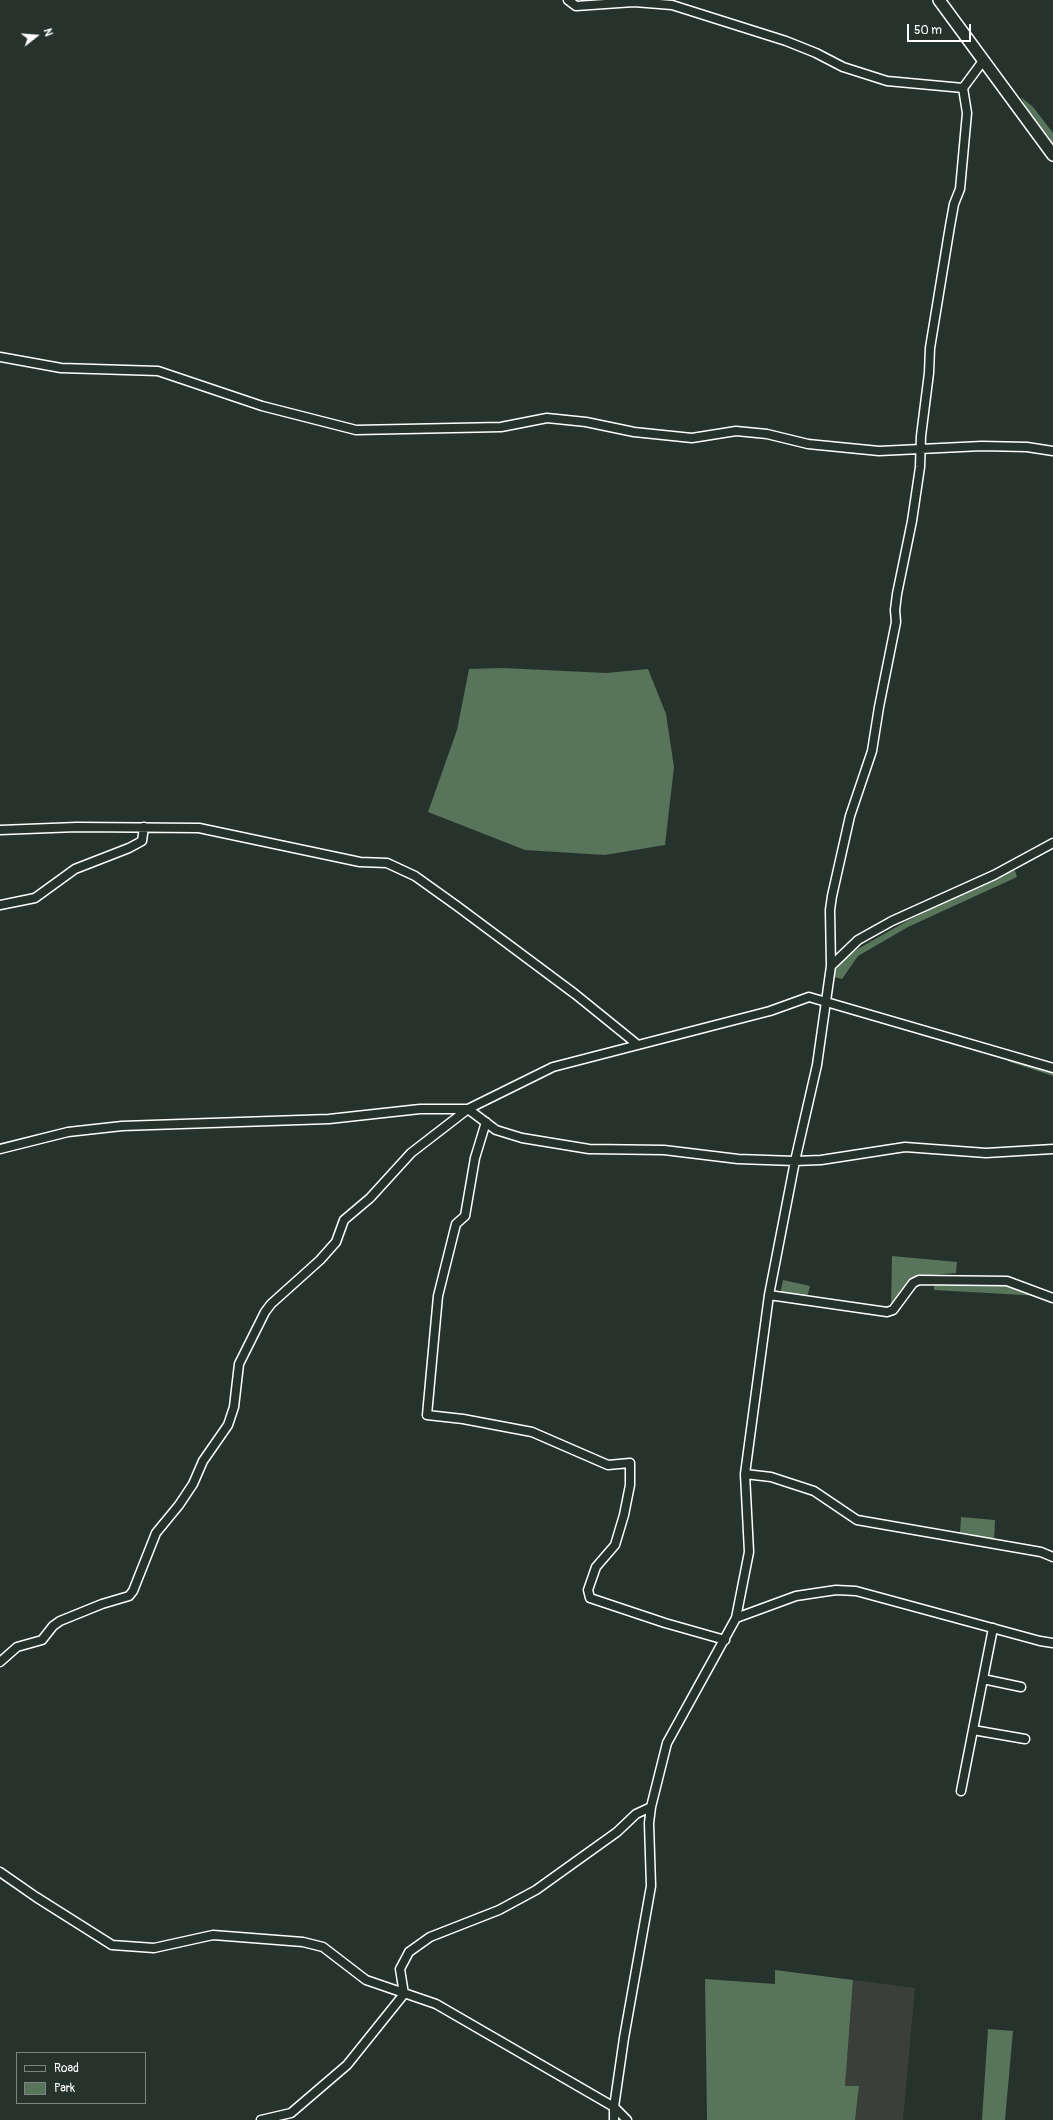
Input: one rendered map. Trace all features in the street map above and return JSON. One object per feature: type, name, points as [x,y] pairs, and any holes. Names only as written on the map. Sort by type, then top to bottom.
[{"type":"street","points":[[568,0],[576,6],[634,2],[672,5],[786,41],[816,53],[843,67],[887,81],[963,88]]},
{"type":"street","points":[[939,0],[1053,155]]},
{"type":"street","points":[[614,2120],[614,2106],[624,2038],[651,1886],[649,1823],[651,1807],[667,1743],[736,1618],[749,1552],[745,1474],[769,1295],[795,1161],[817,1065],[827,1003],[831,966],[830,910],[832,896],[850,816],[872,751],[878,707],[896,622],[895,610],[897,594],[912,521],[921,449],[930,348],[954,204],[960,189],[967,113],[963,88],[983,61]]},
{"type":"street","points":[[0,357],[62,368],[158,371],[262,406],[356,430],[501,427],[547,418],[586,422],[634,432],[692,438],[736,431],[767,434],[808,444],[879,450],[1027,447],[1053,451]]},
{"type":"street","points":[[0,830],[77,827],[199,828],[360,862],[388,863],[414,876],[457,906],[575,994],[638,1045]]},
{"type":"street","points":[[0,904],[35,898],[75,869],[129,848],[142,841],[144,827]]},
{"type":"street","points":[[831,966],[858,940],[892,921],[994,875],[1053,843]]},
{"type":"street","points":[[0,1662],[17,1647],[42,1640],[53,1626],[60,1621],[102,1604],[129,1596],[133,1591],[156,1533],[193,1484],[203,1461],[228,1425],[234,1408],[239,1364],[265,1312],[271,1304],[320,1260],[336,1242],[344,1220],[370,1198],[411,1154],[468,1109],[553,1067],[770,1011],[809,996],[827,1003],[1053,1068]]},
{"type":"street","points":[[0,1149],[68,1132],[122,1126],[329,1119],[420,1109],[468,1109],[496,1130],[522,1138],[589,1149],[664,1150],[738,1159],[795,1161],[821,1160],[905,1147],[986,1153],[1045,1148],[1053,1149]]},
{"type":"street","points":[[486,1122],[475,1158],[465,1216],[456,1224],[438,1296],[427,1415],[463,1419],[532,1432],[608,1465],[630,1463],[630,1485],[624,1515],[615,1545],[596,1567],[588,1590],[590,1598],[665,1623],[725,1640]]},
{"type":"street","points":[[769,1295],[887,1312],[893,1310],[913,1283],[919,1280],[1006,1281],[1053,1298]]},
{"type":"street","points":[[745,1474],[771,1477],[814,1491],[857,1520],[1034,1551],[1053,1557]]},
{"type":"street","points":[[736,1618],[796,1596],[836,1590],[856,1591],[1040,1641],[1053,1643]]},
{"type":"street","points":[[961,1791],[993,1628]]},
{"type":"street","points":[[983,1678],[1021,1687]]},
{"type":"street","points":[[973,1730],[1026,1739]]},
{"type":"street","points":[[261,2120],[291,2114],[348,2065],[404,1994],[400,1969],[409,1952],[430,1937],[499,1910],[536,1890],[617,1832],[636,1814],[651,1807]]},
{"type":"street","points":[[0,1872],[36,1898],[112,1945],[154,1948],[213,1935],[303,1942],[327,1949],[366,1980],[436,2004],[614,2106],[627,2120]]},
{"type":"shaded area","points":[[853,1980],[915,1988],[903,2120],[855,2120],[859,2086],[845,2086]]},
{"type":"green space","points":[[1021,97],[1033,107],[1053,133],[1053,145],[1031,117]]},
{"type":"green space","points":[[503,668],[606,673],[648,669],[666,714],[674,767],[665,845],[605,855],[525,850],[428,812],[457,730],[469,669]]},
{"type":"green space","points":[[1014,868],[1017,877],[908,927],[858,956],[842,979],[834,977],[834,969],[854,951],[907,921]]},
{"type":"green space","points":[[1010,1060],[1053,1073],[1053,1076],[1007,1061]]},
{"type":"green space","points":[[892,1256],[957,1262],[956,1273],[919,1276],[912,1280],[891,1307]]},
{"type":"green space","points":[[783,1280],[810,1286],[807,1297],[780,1295]]},
{"type":"green space","points":[[1006,1284],[1041,1296],[934,1290],[934,1285]]},
{"type":"green space","points":[[961,1517],[995,1520],[994,1541],[960,1534]]},
{"type":"green space","points":[[775,1970],[853,1980],[845,2086],[859,2086],[855,2120],[707,2120],[705,1979],[775,1984]]},
{"type":"green space","points":[[988,2029],[1013,2031],[1005,2120],[982,2120]]}]
